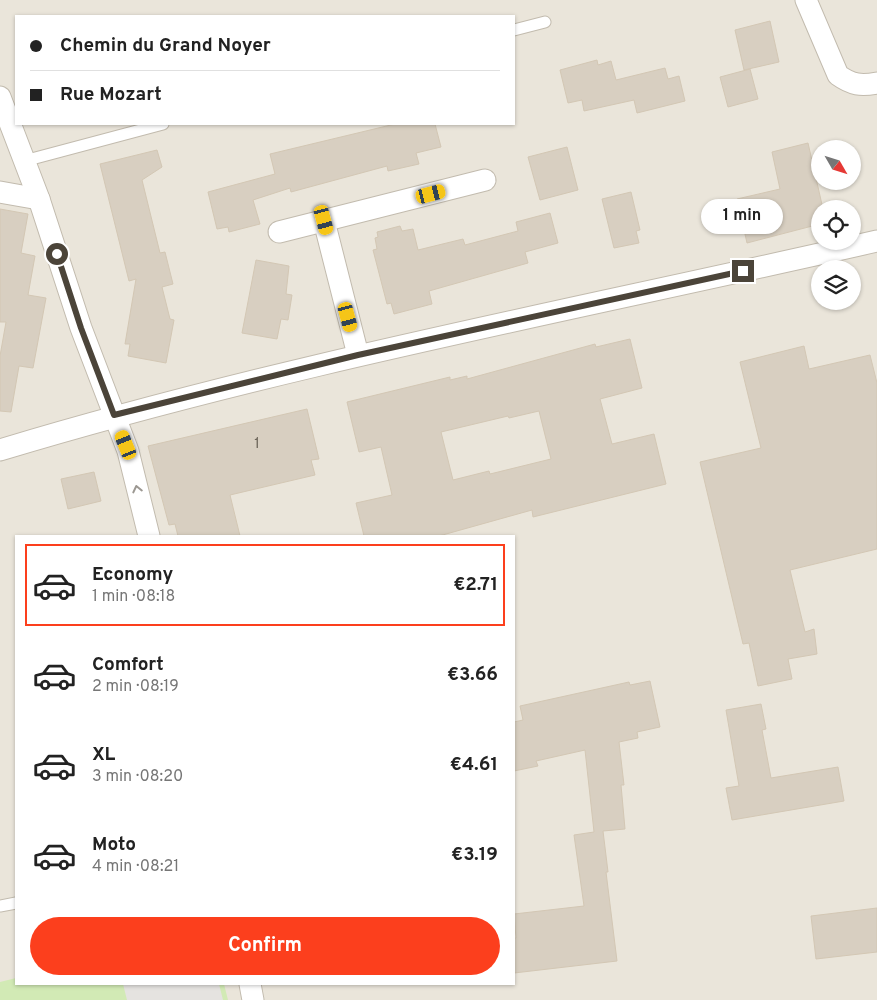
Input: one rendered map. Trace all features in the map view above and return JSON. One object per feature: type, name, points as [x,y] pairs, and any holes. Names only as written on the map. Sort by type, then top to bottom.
[{"type":"street","points":[[806,0],[838,76],[848,82],[861,86],[877,83]]},
{"type":"street","points":[[0,97],[39,199],[81,328],[128,452],[149,535]]},
{"type":"street","points":[[279,232],[484,180]]},
{"type":"street","points":[[0,192],[39,199]]},
{"type":"street","points":[[324,220],[358,355]]},
{"type":"street","points":[[0,450],[114,415],[358,355],[877,242]]},
{"type":"street","points":[[250,985],[253,1000]]},
{"type":"lane","points":[[515,30],[545,22]]},
{"type":"lane","points":[[24,161],[159,125]]},
{"type":"lane","points":[[0,906],[15,903]]},
{"type":"shaded area","points":[[0,0],[877,0],[877,1000],[0,1000]]},
{"type":"shaded area","points":[[123,985],[219,985],[223,1000],[127,1000]]},
{"type":"green space","points":[[15,978],[15,985],[224,985],[228,1000],[0,1000],[0,982]]},
{"type":"building","points":[[770,21],[779,62],[744,70],[735,30]]},
{"type":"building","points":[[597,60],[598,65],[611,61],[616,80],[665,68],[668,79],[679,76],[685,101],[637,113],[634,100],[584,111],[582,100],[568,103],[560,70]]},
{"type":"building","points":[[750,69],[758,99],[728,107],[720,77]]},
{"type":"building","points":[[391,125],[435,125],[441,147],[416,153],[419,164],[388,171],[387,166],[291,192],[290,188],[253,200],[260,224],[229,232],[228,227],[217,229],[208,192],[275,174],[270,154]]},
{"type":"building","points":[[808,143],[811,156],[811,190],[819,190],[821,200],[811,200],[811,226],[747,243],[737,199],[780,189],[772,152]]},
{"type":"building","points":[[567,147],[578,190],[540,200],[528,157]]},
{"type":"building","points":[[157,150],[162,167],[142,180],[160,253],[165,252],[173,284],[162,287],[170,319],[174,320],[166,363],[128,356],[130,344],[125,344],[136,279],[129,281],[100,164]]},
{"type":"building","points":[[631,192],[640,230],[636,231],[639,243],[614,248],[602,199]]},
{"type":"building","points":[[0,209],[28,214],[21,253],[35,256],[28,295],[46,298],[33,368],[19,366],[11,412],[0,411],[0,356],[6,322],[0,322]]},
{"type":"building","points":[[550,213],[558,243],[525,252],[528,263],[429,291],[432,304],[394,314],[391,303],[387,304],[373,250],[377,249],[375,238],[378,237],[377,232],[400,226],[402,231],[413,229],[418,250],[463,239],[465,245],[518,231],[516,222]]},
{"type":"building","points":[[256,260],[289,266],[286,294],[292,295],[288,320],[281,319],[277,339],[242,333]]},
{"type":"building","points":[[630,339],[642,388],[600,399],[612,444],[654,434],[666,484],[533,517],[532,510],[443,535],[364,535],[356,503],[392,495],[381,447],[359,452],[347,402],[450,377],[450,380],[467,376],[467,379],[595,344],[596,347]],"holes":[[[539,411],[551,459],[490,474],[489,471],[453,480],[441,432],[508,416],[509,418]]]},
{"type":"building","points":[[804,346],[809,369],[870,355],[877,383],[877,549],[790,570],[805,632],[814,629],[817,654],[788,659],[792,679],[758,686],[749,643],[743,644],[700,462],[761,448],[740,362]]},
{"type":"building","points":[[307,409],[319,459],[311,460],[315,475],[230,495],[240,535],[178,535],[175,524],[169,525],[148,446]]},
{"type":"building","points":[[94,472],[101,501],[68,509],[61,479]]},
{"type":"building","points":[[650,681],[660,727],[637,732],[638,738],[619,742],[624,785],[621,785],[625,829],[603,831],[617,961],[515,973],[515,914],[584,906],[574,835],[594,832],[585,750],[536,761],[538,766],[515,771],[515,722],[523,720],[520,706],[629,682],[630,685]]},
{"type":"building","points":[[761,704],[766,729],[762,730],[771,778],[838,767],[844,801],[732,820],[726,788],[739,786],[726,710]]},
{"type":"building","points":[[877,908],[877,952],[816,959],[811,916]]},
{"type":"route","points":[[57,254],[81,328],[114,415],[358,355],[743,271]]}]
